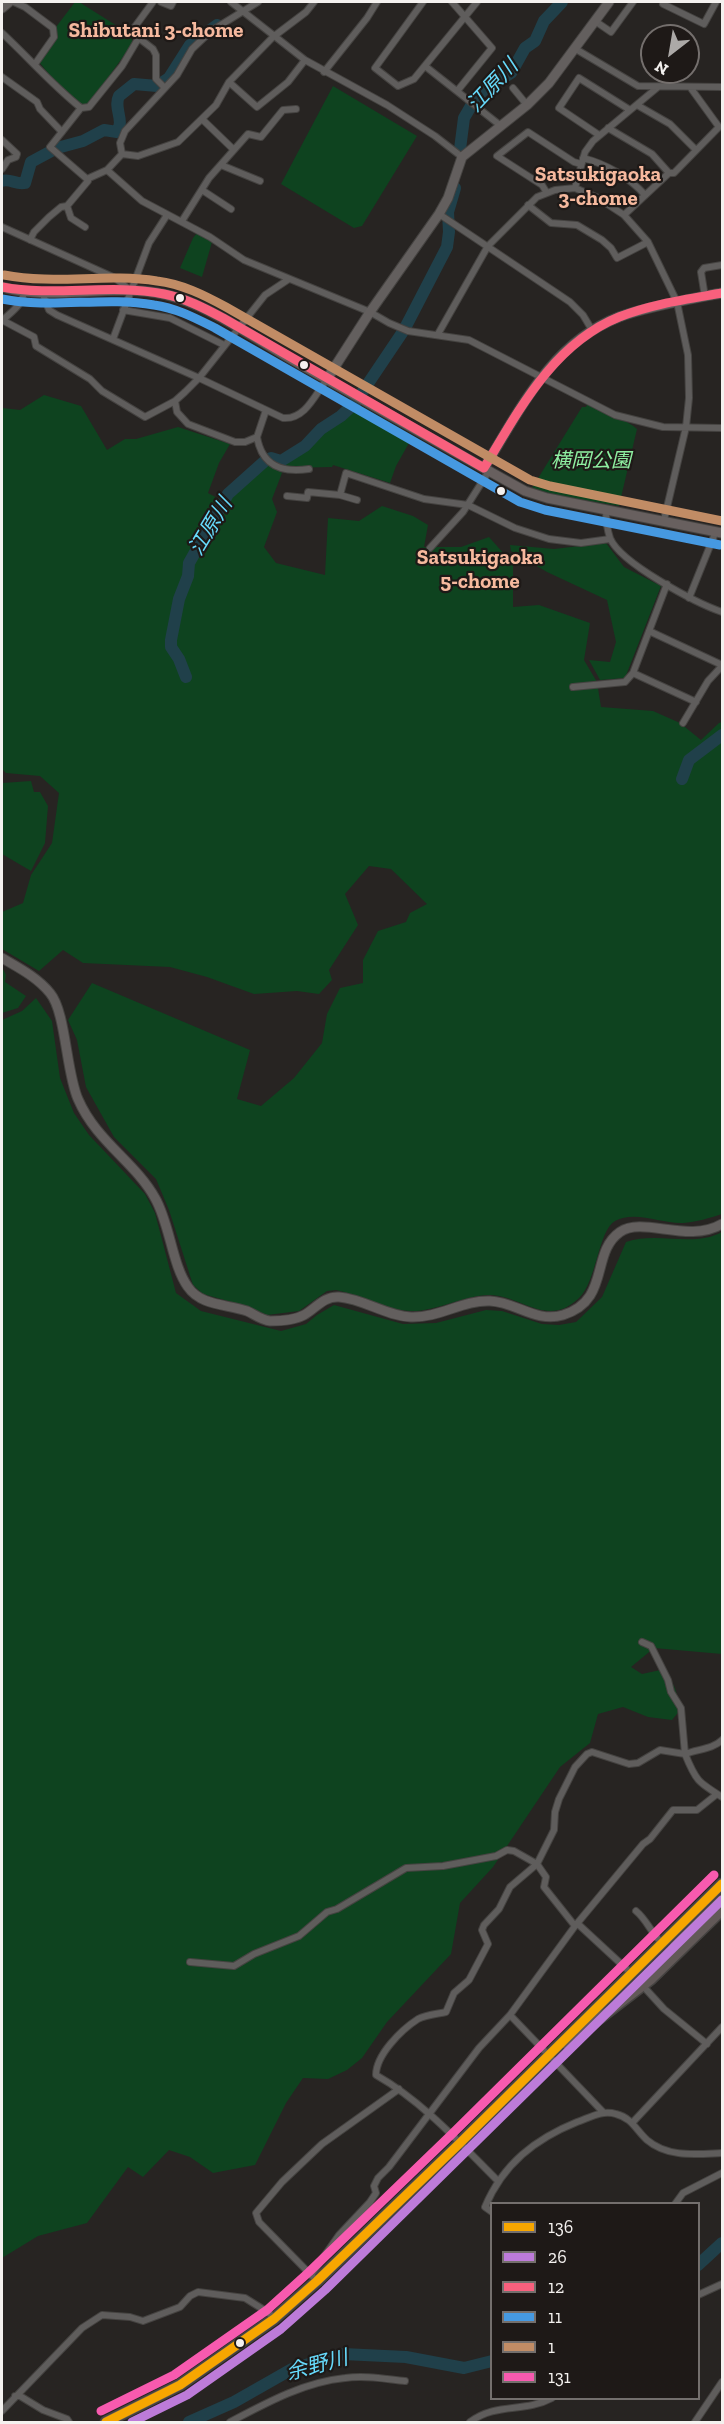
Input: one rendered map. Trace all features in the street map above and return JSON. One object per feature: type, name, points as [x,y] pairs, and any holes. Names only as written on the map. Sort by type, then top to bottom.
[{"type":"highway","points":[[106,2422],[180,2385],[274,2319],[314,2278],[460,2143],[578,2024],[723,1884]]},
{"type":"highway","points":[[578,2024],[619,1992],[723,1892]]},
{"type":"highway","points":[[602,2017],[608,2008],[723,1900]]},
{"type":"highway","points":[[548,2055],[643,1986],[723,1910]]},
{"type":"main road","points":[[2,287],[24,291],[130,290],[163,293],[180,298],[525,491],[547,498],[719,532]]},
{"type":"street","points":[[2,8],[9,2]]},
{"type":"street","points":[[14,2],[25,7],[53,28],[54,37],[35,64]]},
{"type":"street","points":[[153,2],[131,32],[153,49],[156,55],[156,79],[164,87]]},
{"type":"street","points":[[161,2],[171,6],[173,2]]},
{"type":"street","points":[[231,2],[305,60],[387,105],[435,136],[462,157]]},
{"type":"street","points":[[122,154],[120,143],[125,131],[177,75],[192,49],[211,31],[258,2]]},
{"type":"street","points":[[122,154],[138,156],[178,142],[216,105],[229,82],[273,37],[306,12],[314,2]]},
{"type":"street","points":[[324,72],[377,2]]},
{"type":"street","points":[[423,2],[375,68],[398,86],[414,79],[477,2]]},
{"type":"street","points":[[452,2],[492,48],[458,90]]},
{"type":"street","points":[[42,291],[49,310],[57,315],[283,418],[291,419],[301,415],[439,214],[448,198],[462,157],[527,105],[549,83],[609,2]]},
{"type":"street","points":[[595,21],[610,32],[633,2]]},
{"type":"street","points":[[664,2],[663,4],[704,24],[716,2]]},
{"type":"street","points":[[2,33],[35,64],[49,82],[81,108]]},
{"type":"street","points":[[87,179],[50,147],[81,108],[89,107],[122,66],[138,39]]},
{"type":"street","points":[[574,48],[638,86],[723,87]]},
{"type":"street","points":[[229,82],[257,107],[288,82],[305,60]]},
{"type":"street","points":[[425,66],[473,101],[501,126]]},
{"type":"street","points":[[2,77],[37,102],[40,110],[62,132]]},
{"type":"street","points":[[599,135],[559,108],[579,78],[630,110]]},
{"type":"street","points":[[575,188],[582,161],[593,141],[658,87]]},
{"type":"street","points":[[624,214],[669,173],[674,173],[719,126],[690,87]]},
{"type":"street","points":[[513,88],[527,105]]},
{"type":"street","points":[[638,105],[670,124],[695,149]]},
{"type":"street","points":[[182,221],[202,190],[248,134],[261,137],[283,110],[296,109]]},
{"type":"street","points":[[203,120],[234,150]]},
{"type":"street","points":[[608,128],[652,154],[669,173]]},
{"type":"street","points":[[547,193],[542,185],[497,156],[528,132],[574,162],[598,162],[634,183],[645,195]]},
{"type":"street","points":[[2,140],[17,153],[16,157],[8,160],[2,169]]},
{"type":"street","points":[[30,240],[34,232],[49,217],[61,207],[67,206],[88,181],[87,179],[107,170],[122,154]]},
{"type":"street","points":[[221,165],[260,181]]},
{"type":"street","points":[[107,170],[142,201],[210,237],[244,260],[408,330],[469,340],[615,415],[663,427],[723,428]]},
{"type":"street","points":[[438,334],[488,246],[537,197],[575,188],[598,198],[624,214],[648,242],[677,302],[688,355],[690,377],[686,427],[664,520]]},
{"type":"street","points":[[202,190],[231,208]]},
{"type":"street","points":[[528,205],[551,223],[577,225],[602,240],[617,258],[648,242]]},
{"type":"street","points":[[67,206],[71,218],[85,227]]},
{"type":"street","points":[[439,214],[570,302],[583,315],[592,330]]},
{"type":"street","points":[[113,339],[149,243],[167,215]]},
{"type":"street","points":[[2,227],[115,278],[130,290]]},
{"type":"street","points":[[705,297],[701,272],[704,268],[723,265]]},
{"type":"street","points":[[24,291],[23,298],[16,308],[2,321],[33,337],[36,346],[90,379],[102,391],[145,417],[175,401],[199,378],[265,295],[288,279]]},
{"type":"street","points":[[430,548],[468,505],[541,376],[564,352],[592,330],[620,317],[723,293]]},
{"type":"street","points":[[123,310],[170,318],[224,345]]},
{"type":"street","points":[[175,401],[177,412],[188,424],[235,442],[245,442],[257,437]]},
{"type":"street","points":[[267,410],[257,437],[268,460],[282,470],[309,469]]},
{"type":"street","points":[[340,495],[346,473],[424,498],[468,505],[515,528],[549,539],[581,543],[610,539]]},
{"type":"street","points":[[287,496],[307,498],[308,492],[340,495],[357,500]]},
{"type":"street","points":[[606,510],[610,539],[630,561],[689,598],[723,612]]},
{"type":"street","points":[[689,598],[719,532]]},
{"type":"street","points":[[573,687],[625,682],[633,673],[667,584]]},
{"type":"street","points":[[649,631],[723,665],[708,681],[683,723]]},
{"type":"street","points":[[633,673],[696,702]]},
{"type":"street","points":[[2,958],[31,975],[52,995],[60,1019],[71,1081],[78,1100],[101,1136],[143,1180],[155,1197],[164,1216],[183,1278],[189,1289],[199,1298],[245,1311],[266,1321],[303,1316],[322,1302],[337,1297],[389,1313],[413,1317],[491,1301],[549,1318],[575,1310],[588,1299],[611,1243],[621,1232],[641,1227],[674,1232],[705,1231],[723,1224]]},
{"type":"street","points":[[399,2089],[322,2144],[282,2182],[256,2213],[259,2222],[314,2278],[339,2235],[376,2193],[374,2186],[378,2178],[389,2167],[479,2048],[510,2015],[577,1925],[673,1810],[697,1810],[721,1796],[700,1783],[694,1776],[685,1754],[681,1708],[671,1692],[668,1680],[651,1646],[642,1642]]},
{"type":"street","points":[[498,2181],[429,2115],[399,2089],[376,2075],[376,2065],[406,2029],[419,2019],[446,2012],[454,1993],[469,1980],[488,1944],[482,1930],[484,1925],[499,1909],[510,1887],[537,1864],[555,1830],[555,1812],[559,1799],[575,1767],[587,1754],[592,1752],[629,1764],[638,1763],[660,1750],[685,1754],[714,1746],[723,1740]]},
{"type":"street","points":[[190,1962],[234,1966],[254,1954],[299,1936],[327,1912],[337,1909],[406,1868],[443,1866],[496,1856],[507,1850],[514,1851],[537,1864],[546,1877],[544,1887],[548,1895],[577,1925],[632,1974]]},
{"type":"street","points":[[636,1911],[643,1916],[653,1935],[662,1942]]},
{"type":"street","points":[[643,1986],[664,2009],[706,2044]]},
{"type":"street","points":[[510,2015],[603,2112]]},
{"type":"street","points":[[633,2122],[723,2026]]},
{"type":"street","points":[[490,2211],[485,2207],[498,2181],[535,2142],[554,2131],[603,2112],[619,2114],[633,2122],[647,2139],[662,2150],[680,2154],[723,2153]]},
{"type":"street","points":[[676,2202],[683,2193],[723,2173]]},
{"type":"street","points":[[700,2295],[723,2284]]},
{"type":"street","points":[[2,2411],[82,2328],[102,2315],[130,2317],[143,2321],[180,2307],[190,2296],[198,2292],[245,2298],[269,2313],[274,2319]]},
{"type":"street","points":[[230,2422],[262,2405],[312,2384],[345,2378],[368,2377],[405,2381]]},
{"type":"street","points":[[695,2422],[723,2382]]},
{"type":"street","points":[[15,2396],[20,2396],[69,2422]]},
{"type":"street","points":[[470,2422],[493,2409],[516,2407],[544,2400]]},
{"type":"green space","points":[[75,2],[79,2],[130,34],[133,43],[89,104],[81,105],[62,90],[39,62],[56,27]]},
{"type":"green space","points":[[333,86],[417,136],[362,226],[354,228],[281,184]]},
{"type":"green space","points":[[197,233],[212,242],[202,277],[180,268]]},
{"type":"green space","points":[[44,395],[81,406],[107,450],[125,439],[136,439],[178,427],[230,444],[219,463],[208,493],[223,501],[269,458],[282,473],[272,499],[277,512],[264,547],[276,563],[325,575],[328,518],[359,521],[382,506],[413,516],[428,525],[424,547],[461,547],[489,537],[513,564],[513,607],[539,605],[590,623],[584,660],[597,682],[601,707],[653,711],[680,723],[701,740],[722,722],[722,1214],[683,1223],[640,1217],[615,1221],[609,1226],[605,1235],[585,1290],[568,1307],[557,1310],[546,1311],[503,1297],[482,1295],[430,1309],[410,1311],[391,1308],[336,1290],[327,1291],[299,1311],[267,1315],[246,1306],[203,1294],[193,1285],[169,1210],[156,1179],[114,1137],[86,1087],[77,1040],[68,1020],[92,983],[250,1050],[237,1099],[261,1106],[294,1078],[322,1043],[327,1014],[340,988],[363,983],[363,960],[378,931],[406,922],[410,913],[427,904],[391,869],[369,866],[345,894],[358,925],[329,970],[332,980],[319,994],[297,991],[254,994],[207,977],[170,967],[83,963],[63,950],[39,971],[2,949],[2,912],[23,903],[31,875],[52,843],[59,793],[40,776],[6,773],[2,769],[2,408],[20,410]]},
{"type":"green space","points":[[356,403],[413,436],[396,466],[390,483],[333,465],[332,467],[287,468],[273,461],[281,462],[294,456],[322,429]]},
{"type":"green space","name":"横岡公園","points":[[588,403],[637,429],[619,506],[555,495],[532,488],[582,407],[586,407]]},
{"type":"green space","points":[[606,543],[624,567],[661,586],[625,678],[600,680],[589,660],[610,662],[616,642],[607,600],[547,572],[511,551],[510,545],[554,549]]},
{"type":"green space","points":[[31,781],[34,792],[40,792],[48,806],[45,843],[31,871],[2,854],[2,783]]},
{"type":"green space","points":[[2,967],[6,975],[5,982],[26,996],[18,1008],[2,1013]]},
{"type":"green space","points":[[36,998],[52,1021],[60,1078],[74,1113],[89,1135],[145,1194],[155,1213],[176,1293],[201,1311],[281,1331],[306,1324],[334,1305],[403,1324],[436,1323],[486,1310],[502,1311],[542,1324],[559,1325],[576,1322],[602,1297],[626,1242],[650,1238],[699,1239],[722,1232],[722,1654],[654,1648],[631,1667],[642,1674],[665,1669],[675,1688],[681,1709],[672,1720],[648,1717],[623,1707],[598,1714],[590,1743],[560,1767],[493,1867],[460,1903],[451,1954],[387,2022],[362,2058],[347,2070],[328,2079],[303,2078],[286,2103],[255,2165],[213,2173],[190,2157],[169,2150],[143,2177],[128,2167],[87,2223],[38,2236],[2,2258],[2,1020],[22,1011]]},
{"type":"waterway","name":"江原川","points":[[460,149],[464,118],[475,99],[484,90],[511,73],[525,48],[535,41],[544,21],[562,2]]},
{"type":"waterway","points":[[2,181],[25,183],[31,162],[57,148],[83,141],[104,130],[117,132],[120,123],[117,105],[119,96],[134,84],[157,86],[169,78],[190,45],[217,25]]},
{"type":"waterway","name":"江原川","points":[[363,391],[404,330],[447,247],[448,212],[455,188]]},
{"type":"waterway","name":"江原川","points":[[186,677],[171,647],[179,599],[188,576],[189,563],[228,494],[266,460],[271,458],[281,461],[305,446],[321,429],[341,416],[356,402]]},
{"type":"waterway","points":[[682,779],[689,760],[722,735]]},
{"type":"waterway","name":"余野川","points":[[700,2263],[722,2243]]},
{"type":"waterway","name":"余野川","points":[[189,2422],[234,2402],[292,2369],[343,2354],[406,2357],[464,2368],[490,2362]]},
{"type":"transit line","name":"1","points":[[4,275],[42,279],[138,279],[166,282],[184,287],[226,307],[530,480],[722,521]]},
{"type":"transit line","name":"12","points":[[2,287],[42,291],[144,291],[187,301],[223,318],[484,468]]},
{"type":"transit line","name":"12","points":[[484,468],[540,381],[575,344],[596,329],[631,312],[670,302],[722,293]]},
{"type":"transit line","name":"11","points":[[2,299],[40,303],[135,303],[162,306],[178,311],[215,328],[520,502],[545,510],[720,545]]},
{"type":"transit line","name":"131","points":[[101,2411],[174,2375],[267,2310],[452,2134],[714,1875]]},
{"type":"transit line","name":"136","points":[[106,2422],[180,2385],[274,2319],[317,2281],[460,2143],[722,1884]]},
{"type":"transit line","name":"26","points":[[132,2422],[187,2395],[281,2329],[325,2290],[722,1900]]},
{"type":"district","name":"Shibutani 3-chome","points":[[156,31]]},
{"type":"district","name":"Satsukigaoka 3-chome","points":[[598,187]]},
{"type":"district","name":"Satsukigaoka 5-chome","points":[[480,570]]}]
